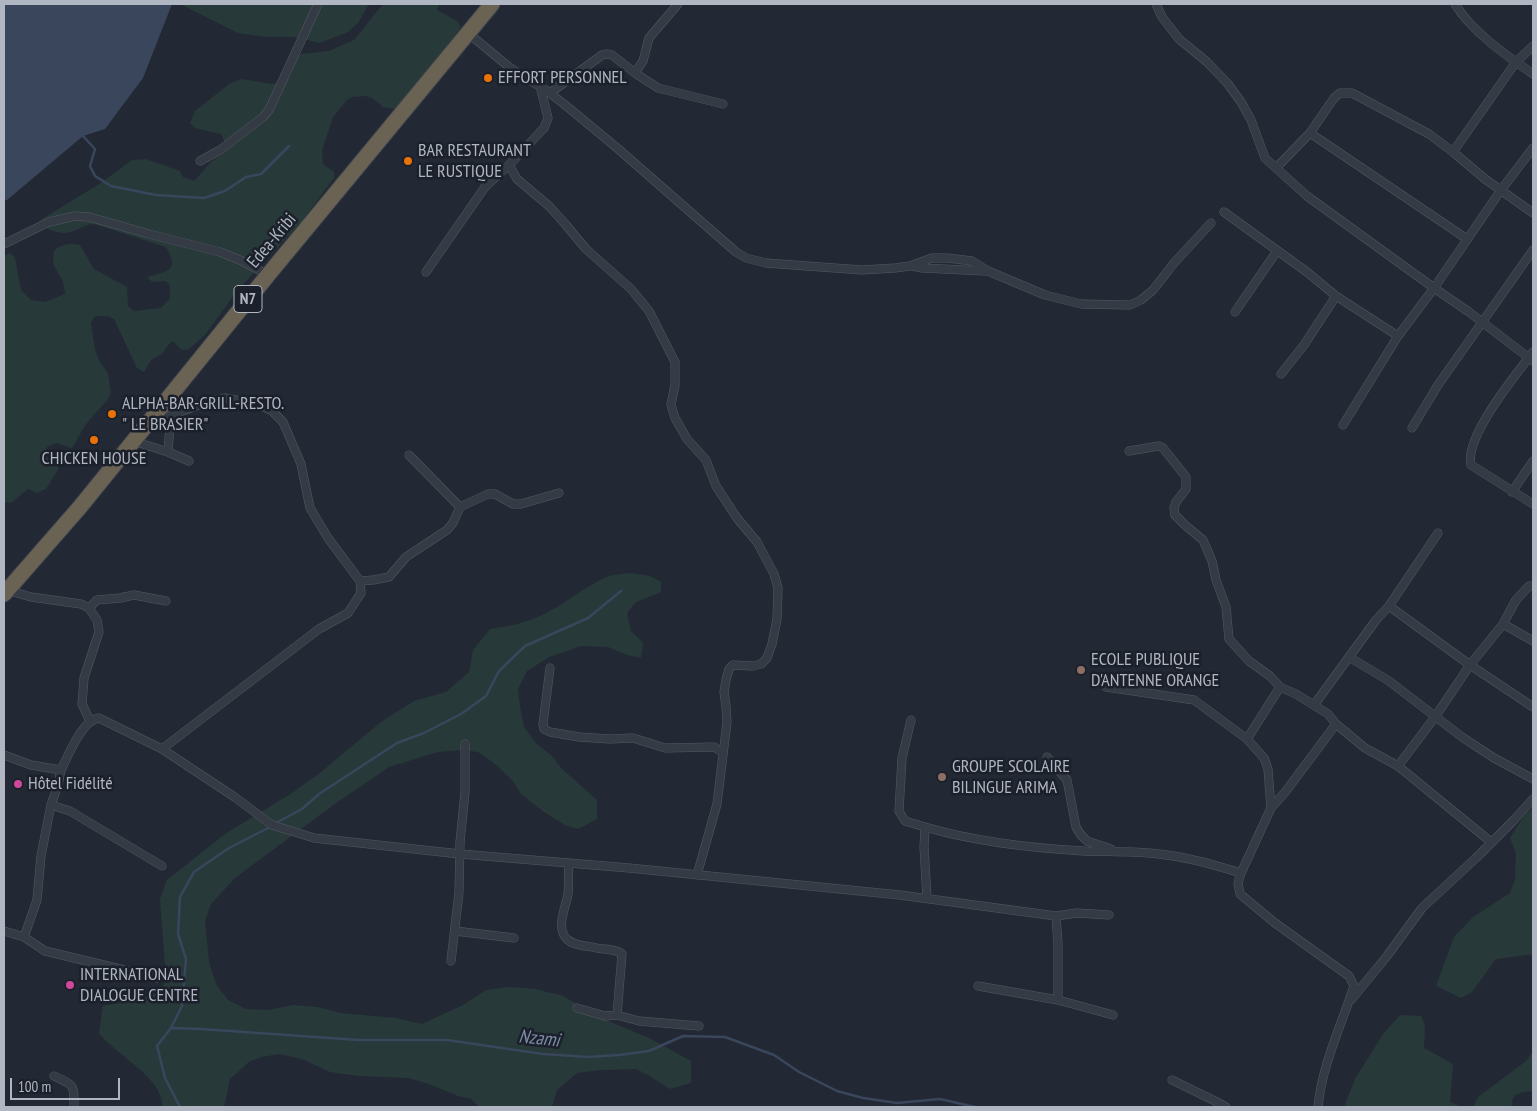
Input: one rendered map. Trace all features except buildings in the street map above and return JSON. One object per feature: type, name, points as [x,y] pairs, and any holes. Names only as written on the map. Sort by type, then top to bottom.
[{"type":"highway","name":"Edea-Kribi","points":[[6,592],[80,506],[492,4]]},
{"type":"street","points":[[200,161],[220,150],[263,117],[269,110],[318,4]]},
{"type":"street","points":[[635,73],[643,61],[649,38],[678,4]]},
{"type":"street","points":[[1156,4],[1162,17],[1179,39],[1207,62],[1228,84],[1241,102],[1251,120],[1265,158],[1307,196],[1532,357],[1489,413],[1479,430],[1469,459],[1471,465],[1533,504]]},
{"type":"street","points":[[1455,4],[1473,27],[1533,74]]},
{"type":"street","points":[[468,33],[509,67],[550,93],[616,147],[736,252],[746,258],[766,263],[862,270],[910,266],[932,258],[948,258],[972,261],[988,271],[1046,295],[1081,304],[1130,305],[1141,300],[1153,290],[1174,263],[1211,223]]},
{"type":"street","points":[[1454,152],[1516,62],[1533,46]]},
{"type":"street","points":[[550,93],[602,55],[607,54],[612,55],[658,88],[723,104]]},
{"type":"street","points":[[426,272],[485,187],[544,128],[548,118],[540,86]]},
{"type":"street","points":[[1276,168],[1310,133],[1334,98],[1340,93],[1352,93],[1429,134],[1454,152],[1478,174],[1533,213]]},
{"type":"street","points":[[1310,133],[1467,239]]},
{"type":"street","points":[[1343,425],[1398,336],[1533,148]]},
{"type":"street","points":[[509,165],[517,178],[549,206],[586,249],[631,289],[649,311],[675,362],[675,385],[671,405],[675,418],[687,439],[706,460],[716,486],[737,518],[757,542],[774,574],[778,588],[777,618],[772,644],[766,658],[761,664],[754,666],[738,664],[733,665],[729,669],[724,692],[727,722],[717,804],[697,875]]},
{"type":"street","points":[[1224,212],[1336,296],[1398,336]]},
{"type":"street","points":[[4,244],[49,222],[75,216],[89,217],[220,252],[268,275]]},
{"type":"street","points":[[1412,428],[1438,385],[1533,250]]},
{"type":"street","points":[[1235,312],[1277,251]]},
{"type":"street","points":[[1281,374],[1304,345],[1336,296]]},
{"type":"street","points":[[150,420],[167,417],[207,402],[225,398],[257,404],[272,411],[283,422],[301,464],[310,508],[328,538],[360,581],[361,593]]},
{"type":"street","points":[[167,417],[170,426],[168,452]]},
{"type":"street","points":[[133,441],[190,461]]},
{"type":"street","points":[[1129,450],[1159,446],[1163,448],[1186,477],[1186,489],[1176,502],[1174,508],[1176,515],[1203,540],[1212,561],[1216,580],[1226,607],[1229,639],[1248,661],[1270,676],[1280,686],[1328,714],[1336,724],[1365,748],[1398,766],[1491,842]]},
{"type":"street","points":[[410,455],[460,507]]},
{"type":"street","points":[[1512,492],[1533,461]]},
{"type":"street","points":[[360,581],[388,577],[406,556],[454,523],[460,507],[488,494],[495,494],[513,504],[521,504],[559,494]]},
{"type":"street","points":[[1314,705],[1376,620],[1389,606],[1438,532]]},
{"type":"street","points":[[162,749],[312,634],[348,613],[361,593],[373,580]]},
{"type":"street","points":[[1398,766],[1470,665],[1503,624],[1516,600],[1529,586],[1533,586]]},
{"type":"street","points":[[6,592],[81,604],[89,608],[97,620],[99,632],[84,678],[82,704],[90,721]]},
{"type":"street","points":[[89,608],[97,600],[134,595],[166,601]]},
{"type":"street","points":[[1389,606],[1470,665],[1533,706]]},
{"type":"street","points":[[1503,624],[1533,640]]},
{"type":"street","points":[[1350,657],[1389,681],[1494,758],[1533,779]]},
{"type":"street","points":[[550,668],[544,729],[550,732],[595,738],[633,738],[665,748],[714,747],[722,752]]},
{"type":"street","points":[[1247,739],[1280,686]]},
{"type":"street","points":[[1106,687],[1194,700],[1247,739],[1264,758],[1268,769],[1271,808]]},
{"type":"street","points":[[24,937],[37,900],[51,805],[58,786],[61,770],[78,736],[90,721],[99,718],[162,749],[236,798],[272,825],[314,838],[460,854],[927,898],[1056,916],[1077,913],[1109,915]]},
{"type":"street","points":[[912,720],[902,758],[899,811],[905,821],[956,836],[1028,846],[1191,858],[1241,873]]},
{"type":"street","points":[[1318,1107],[1332,1046],[1354,986],[1349,976],[1275,923],[1240,894],[1238,883],[1271,808],[1336,724]]},
{"type":"street","points":[[451,961],[459,892],[465,792],[465,744]]},
{"type":"street","points":[[4,755],[31,765],[61,770]]},
{"type":"street","points":[[1047,757],[1067,780],[1076,827],[1081,835],[1087,841],[1117,852]]},
{"type":"street","points":[[1348,1004],[1387,956],[1422,908],[1513,821],[1533,799]]},
{"type":"street","points":[[51,805],[70,811],[162,866]]},
{"type":"street","points":[[925,827],[924,847],[927,898]]},
{"type":"street","points":[[569,863],[568,896],[562,932],[566,939],[573,943],[619,951],[622,954],[617,1015]]},
{"type":"street","points":[[1056,916],[1058,1000]]},
{"type":"street","points":[[4,931],[24,937],[45,951],[158,978]]},
{"type":"street","points":[[455,931],[514,938]]},
{"type":"street","points":[[978,986],[1058,1000],[1113,1015]]},
{"type":"street","points":[[577,1008],[606,1016],[617,1015],[639,1021],[699,1026]]},
{"type":"street","points":[[54,1076],[73,1086],[74,1107]]},
{"type":"street","points":[[1172,1080],[1226,1107]]},
{"type":"shaded area","points":[[182,4],[369,4],[358,23],[348,32],[320,43],[294,37],[266,37],[238,33]]},
{"type":"shaded area","points":[[383,4],[439,4],[437,10],[457,21],[461,27],[396,109],[383,107],[372,98],[366,96],[352,97],[347,100],[333,117],[322,151],[323,164],[334,172],[334,178],[301,222],[237,291],[205,335],[189,349],[182,350],[173,341],[162,354],[151,360],[144,372],[137,368],[114,319],[108,316],[95,316],[91,323],[95,350],[100,362],[108,373],[111,393],[86,424],[72,448],[56,443],[47,447],[44,456],[56,462],[59,468],[46,489],[37,493],[28,489],[11,503],[4,502],[4,256],[10,253],[15,258],[21,290],[31,300],[45,302],[65,294],[63,281],[53,264],[54,251],[66,245],[80,245],[94,269],[127,287],[128,306],[134,311],[161,308],[170,298],[170,285],[165,281],[152,282],[147,277],[170,269],[172,261],[166,247],[94,224],[66,233],[59,232],[42,226],[42,219],[101,183],[132,160],[146,159],[180,171],[183,177],[194,181],[212,161],[224,153],[224,140],[221,134],[195,128],[190,123],[195,111],[229,84],[242,79],[271,84],[285,82],[290,77],[296,58],[301,54],[329,51],[354,40]]},
{"type":"shaded area","points":[[632,573],[650,576],[661,582],[661,592],[636,602],[627,613],[631,631],[643,643],[641,658],[627,655],[608,647],[581,646],[549,657],[527,671],[518,689],[524,727],[536,743],[552,756],[561,768],[597,800],[597,819],[578,829],[565,825],[521,794],[512,780],[494,763],[478,752],[462,750],[438,752],[389,767],[332,806],[235,878],[211,904],[205,921],[209,962],[216,984],[228,1000],[246,1009],[268,1010],[293,1005],[317,1007],[341,1013],[396,1018],[422,1024],[463,1005],[486,990],[509,987],[535,989],[563,996],[601,1018],[651,1039],[691,1061],[691,1083],[670,1089],[636,1069],[602,1070],[577,1073],[557,1090],[552,1107],[479,1107],[471,1099],[408,1078],[359,1076],[330,1072],[302,1059],[279,1054],[250,1061],[230,1079],[224,1107],[163,1107],[157,1088],[151,1080],[99,1033],[103,1006],[133,1001],[161,991],[166,979],[160,899],[167,880],[225,834],[292,793],[321,772],[381,722],[414,701],[446,692],[469,672],[473,650],[490,629],[535,618],[550,611],[600,580],[612,575]]},
{"type":"shaded area","points":[[1533,808],[1533,954],[1496,959],[1472,992],[1461,998],[1436,986],[1454,937],[1473,917],[1510,893],[1515,880],[1516,853],[1510,838],[1524,816]]},
{"type":"shaded area","points":[[1400,1015],[1421,1016],[1425,1026],[1424,1048],[1453,1064],[1450,1102],[1463,1107],[1344,1107],[1355,1079],[1383,1034]]},
{"type":"shaded area","points":[[1533,1051],[1533,1091],[1515,1096],[1512,1107],[1473,1107],[1478,1097],[1526,1061]]},
{"type":"water","points":[[4,4],[172,4],[143,78],[105,129],[83,136],[7,200],[4,200]]},
{"type":"waterway","points":[[83,136],[95,149],[90,166],[95,176],[111,186],[156,195],[204,198],[225,191],[246,177],[261,174],[289,146]]},
{"type":"waterway","points":[[274,824],[302,809],[319,794],[397,743],[424,733],[461,714],[486,696],[499,671],[525,646],[588,618],[621,591]]},
{"type":"waterway","points":[[171,1028],[182,1006],[186,959],[178,934],[180,897],[194,872],[229,848],[270,827]]},
{"type":"waterway","name":"Nzami","points":[[180,1107],[165,1078],[157,1046],[171,1028],[358,1040],[447,1040],[543,1054],[588,1057],[649,1051],[683,1036],[725,1037],[774,1055],[799,1072],[837,1091],[863,1098],[897,1103],[940,1099],[975,1107]]},
{"type":"place","name":"EFFORT PERSONNEL","points":[[488,78]]},
{"type":"place","name":"BAR RESTAURANT LE RUSTIQUE","points":[[408,161]]},
{"type":"place","name":"ALPHA-BAR-GRILL-RESTO. \" LE BRASIER\"","points":[[112,414]]},
{"type":"place","name":"CHICKEN HOUSE","points":[[94,440]]},
{"type":"place","name":"ECOLE PUBLIQUE D'ANTENNE ORANGE","points":[[1081,670]]},
{"type":"place","name":"GROUPE SCOLAIRE BILINGUE ARIMA","points":[[942,777]]},
{"type":"place","name":"Hôtel Fidélité","points":[[18,784]]},
{"type":"place","name":"INTERNATIONAL DIALOGUE CENTRE","points":[[70,985]]}]
